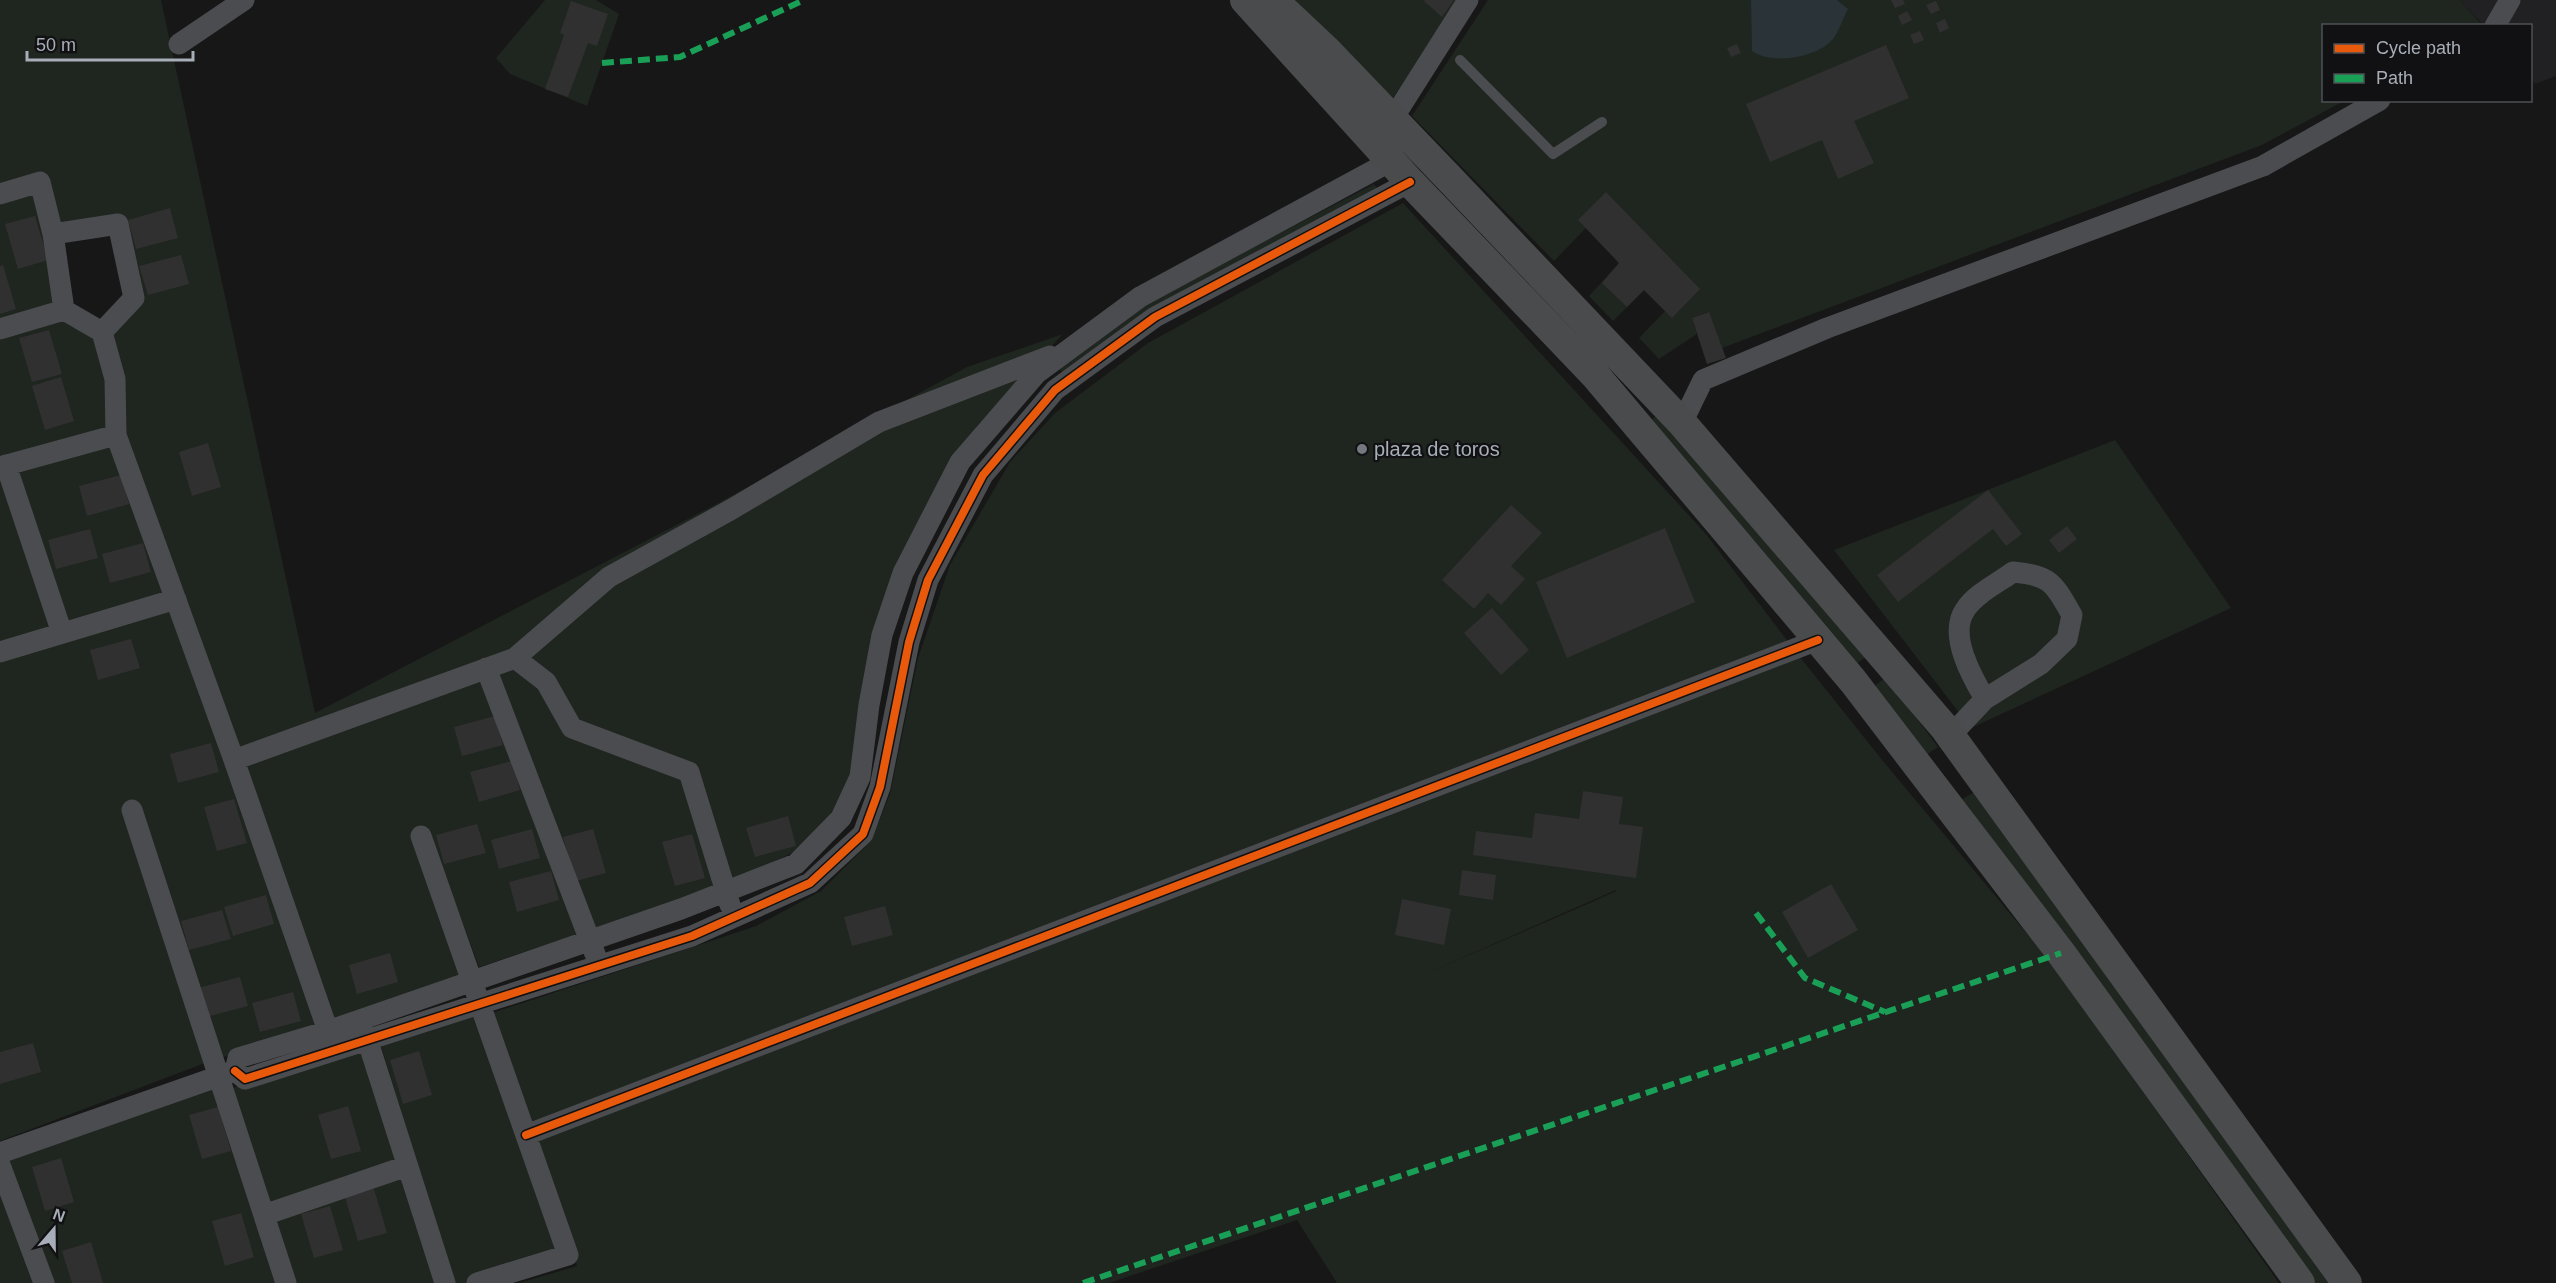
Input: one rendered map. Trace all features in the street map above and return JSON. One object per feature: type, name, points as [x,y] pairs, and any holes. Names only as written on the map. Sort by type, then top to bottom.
[{"type":"main road","points":[[1245,0],[1400,171],[1595,375],[1818,640],[2061,953],[2300,1283]]},
{"type":"main road","points":[[1273,0],[1392,120],[1682,423],[1849,615],[1950,736],[2347,1283]]},
{"type":"street","points":[[179,44],[244,0]]},
{"type":"street","points":[[1392,120],[1468,0]]},
{"type":"street","points":[[2496,24],[2510,0]]},
{"type":"street","points":[[1682,423],[1703,380],[1827,328],[2263,166],[2376,102]]},
{"type":"street","points":[[0,1153],[227,1074],[245,1078],[472,981],[726,894],[796,864],[842,818],[860,777],[869,705],[882,635],[903,573],[960,462],[1037,373],[1140,297],[1400,171]]},
{"type":"street","points":[[227,1074],[238,1058],[328,1031],[364,1029],[480,1003],[692,936],[810,883],[862,834],[880,787],[909,642],[928,580],[983,475],[1055,390],[1155,317],[1400,171]]},
{"type":"street","points":[[0,194],[40,182],[53,234],[64,310]]},
{"type":"street","points":[[53,234],[118,224],[134,298],[102,332]]},
{"type":"street","points":[[0,329],[64,310],[102,332],[116,379],[117,435],[234,760],[328,1031]]},
{"type":"street","points":[[234,760],[515,658],[609,576],[732,510],[879,422],[1069,349]]},
{"type":"street","points":[[62,633],[3,466],[117,435]]},
{"type":"street","points":[[1950,736],[1986,699],[2041,664],[2067,639],[2072,615],[2056,587],[2036,574],[2013,572],[1965,610],[1959,626],[1962,646],[1969,673],[1986,699]]},
{"type":"street","points":[[0,652],[176,600]]},
{"type":"street","points":[[526,1135],[1818,640]]},
{"type":"street","points":[[515,658],[546,682],[572,728],[689,772],[734,917]]},
{"type":"street","points":[[486,668],[599,965]]},
{"type":"street","points":[[132,810],[227,1074],[264,1215],[286,1283]]},
{"type":"street","points":[[421,836],[568,1255],[477,1283]]},
{"type":"street","points":[[364,1029],[445,1283]]},
{"type":"street","points":[[0,1165],[44,1283]]},
{"type":"street","points":[[264,1215],[407,1166]]},
{"type":"lane","points":[[1460,60],[1553,154],[1602,123]]},
{"type":"shaded area","points":[[0,0],[161,0],[315,713],[711,507],[967,367],[1063,334],[978,425],[908,542],[846,795],[826,825],[794,852],[729,883],[694,768],[575,724],[516,653],[239,753],[123,434],[108,334],[138,301],[121,218],[58,229],[43,179],[0,188]]},
{"type":"shaded area","points":[[545,0],[596,0],[619,14],[587,106],[510,74],[496,58]]},
{"type":"shaded area","points":[[1295,0],[1460,0],[1393,98]]},
{"type":"shaded area","points":[[1488,0],[2460,0],[2481,24],[2322,24],[2322,102],[2342,102],[2262,145],[1722,348],[1708,312],[1692,318],[1697,334],[1659,359],[1639,338],[1665,311],[1644,290],[1613,321],[1589,296],[1619,263],[1586,228],[1554,261],[1412,116]]},
{"type":"shaded area","points":[[1751,0],[1837,0],[1848,9],[1835,36],[1826,46],[1806,55],[1771,58],[1752,51]]},
{"type":"shaded area","points":[[2460,0],[2556,0],[2556,76],[2535,84],[2532,80],[2532,24],[2482,24]]},
{"type":"shaded area","points":[[1374,184],[1378,189],[1065,374],[1058,369],[1141,306]]},
{"type":"shaded area","points":[[37,189],[58,303],[0,320],[0,202]]},
{"type":"shaded area","points":[[1403,203],[1706,534],[1883,761],[2053,965],[2279,1283],[1337,1283],[1297,1220],[1109,1283],[519,1283],[577,1266],[492,1013],[756,926],[821,891],[871,841],[890,794],[918,658],[950,565],[1010,462],[1055,413],[1148,343]],"holes":[[[1529,760],[1425,802],[1088,930]],[[1616,890],[1592,902],[1423,975]]]},
{"type":"shaded area","points":[[63,315],[97,336],[110,383],[110,429],[0,460],[0,336]]},
{"type":"shaded area","points":[[1659,413],[1867,656],[1855,665],[1650,421]]},
{"type":"shaded area","points":[[2115,440],[2231,608],[1971,728],[1834,550]]},
{"type":"shaded area","points":[[111,441],[319,1026],[205,1063],[0,1141],[0,472]]},
{"type":"shaded area","points":[[514,664],[542,688],[568,733],[684,778],[719,886],[592,931],[492,672]]},
{"type":"shaded area","points":[[483,674],[581,933],[479,967],[428,829],[467,975],[330,1022],[243,763]]},
{"type":"shaded area","points":[[1886,677],[1938,747],[1926,755],[1873,687]]},
{"type":"shaded area","points":[[1976,791],[2335,1283],[2313,1283],[1961,800]]},
{"type":"shaded area","points":[[481,1013],[566,1260],[475,1283],[454,1283],[381,1046]]},
{"type":"shaded area","points":[[362,1046],[402,1163],[269,1208],[233,1088]]},
{"type":"shaded area","points":[[215,1084],[282,1283],[51,1283],[3,1157]]},
{"type":"shaded area","points":[[404,1173],[441,1283],[295,1283],[273,1219]]},
{"type":"shaded area","points":[[0,1181],[37,1283],[0,1283]]},
{"type":"building","points":[[1425,0],[1454,0],[1442,17]]},
{"type":"building","points":[[1891,0],[1903,0],[1905,4],[1895,8]]},
{"type":"building","points":[[571,1],[608,14],[597,46],[588,43],[568,97],[545,89],[564,35],[560,33]]},
{"type":"building","points":[[1936,1],[1940,10],[1931,14],[1926,5]]},
{"type":"building","points":[[1907,11],[1912,20],[1902,25],[1898,16]]},
{"type":"building","points":[[1945,19],[1949,28],[1940,33],[1936,23]]},
{"type":"building","points":[[1920,31],[1924,40],[1914,44],[1910,35]]},
{"type":"building","points":[[1737,44],[1741,53],[1731,57],[1727,48]]},
{"type":"building","points":[[1886,45],[1909,98],[1854,121],[1874,163],[1838,179],[1822,140],[1770,162],[1746,104]]},
{"type":"building","points":[[1606,192],[1700,289],[1672,318],[1644,290],[1627,307],[1602,283],[1619,263],[1578,220]]},
{"type":"building","points":[[170,208],[178,238],[136,249],[128,220]]},
{"type":"building","points":[[35,216],[48,260],[18,269],[5,224]]},
{"type":"building","points":[[181,255],[189,284],[148,295],[139,266]]},
{"type":"building","points":[[3,265],[16,309],[0,314],[0,266]]},
{"type":"building","points":[[1709,312],[1726,358],[1707,364],[1692,318]]},
{"type":"building","points":[[49,330],[62,374],[32,382],[19,338]]},
{"type":"building","points":[[61,377],[74,421],[45,430],[32,386]]},
{"type":"building","points":[[208,443],[221,487],[192,496],[179,452]]},
{"type":"building","points":[[121,475],[129,504],[87,516],[79,486]]},
{"type":"building","points":[[1988,490],[2022,534],[2006,546],[1993,529],[1898,602],[1877,575]]},
{"type":"building","points":[[1511,505],[1542,533],[1511,566],[1525,579],[1501,605],[1488,593],[1474,609],[1442,580]]},
{"type":"building","points":[[2067,526],[2077,539],[2059,553],[2049,540]]},
{"type":"building","points":[[1665,528],[1695,602],[1567,658],[1536,582]]},
{"type":"building","points":[[90,529],[98,558],[56,569],[48,540]]},
{"type":"building","points":[[143,543],[151,572],[110,583],[102,554]]},
{"type":"building","points":[[1492,608],[1529,650],[1501,675],[1464,633]]},
{"type":"building","points":[[131,639],[140,668],[98,680],[90,650]]},
{"type":"building","points":[[495,716],[503,745],[462,756],[454,727]]},
{"type":"building","points":[[211,743],[219,772],[178,783],[170,754]]},
{"type":"building","points":[[512,761],[520,790],[479,802],[470,772]]},
{"type":"building","points":[[1583,791],[1623,797],[1619,824],[1643,827],[1636,878],[1473,855],[1476,831],[1532,838],[1535,813],[1579,819]]},
{"type":"building","points":[[234,799],[247,843],[217,851],[204,807]]},
{"type":"building","points":[[788,816],[796,846],[755,857],[746,828]]},
{"type":"building","points":[[477,824],[486,853],[444,864],[436,835]]},
{"type":"building","points":[[532,829],[540,858],[499,869],[491,840]]},
{"type":"building","points":[[593,829],[606,873],[576,881],[563,837]]},
{"type":"building","points":[[692,834],[705,878],[675,886],[662,842]]},
{"type":"building","points":[[1462,870],[1496,875],[1493,900],[1459,895]]},
{"type":"building","points":[[551,871],[559,900],[517,912],[509,882]]},
{"type":"building","points":[[1831,884],[1858,930],[1808,958],[1782,912]]},
{"type":"building","points":[[266,895],[274,924],[233,936],[224,907]]},
{"type":"building","points":[[1402,899],[1451,909],[1444,945],[1395,935]]},
{"type":"building","points":[[885,906],[893,935],[852,946],[844,917]]},
{"type":"building","points":[[222,910],[231,939],[189,950],[181,921]]},
{"type":"building","points":[[390,953],[398,982],[357,994],[349,965]]},
{"type":"building","points":[[240,977],[248,1006],[206,1017],[198,988]]},
{"type":"building","points":[[293,992],[301,1021],[260,1032],[252,1003]]},
{"type":"building","points":[[33,1043],[41,1072],[0,1084],[0,1052]]},
{"type":"building","points":[[419,1051],[432,1095],[403,1104],[390,1060]]},
{"type":"building","points":[[348,1106],[361,1151],[331,1159],[318,1115]]},
{"type":"building","points":[[218,1107],[231,1151],[202,1159],[189,1115]]},
{"type":"building","points":[[61,1158],[74,1202],[45,1211],[32,1167]]},
{"type":"building","points":[[374,1189],[387,1233],[358,1241],[345,1197]]},
{"type":"building","points":[[330,1206],[343,1250],[314,1258],[301,1214]]},
{"type":"building","points":[[241,1213],[254,1257],[225,1266],[212,1221]]},
{"type":"building","points":[[91,1242],[103,1283],[72,1283],[62,1251]]},
{"type":"marked path","points":[[602,63],[680,57],[804,0]]},
{"type":"marked path","points":[[1756,913],[1805,978],[1885,1012]]},
{"type":"marked path","points":[[1083,1283],[2061,953]]},
{"type":"cycle path","points":[[235,1071],[245,1079],[692,936],[810,883],[863,834],[880,787],[909,642],[928,580],[983,475],[1055,390],[1155,317],[1410,182]]},
{"type":"cycle path","points":[[526,1135],[1818,640]]},
{"type":"place","name":"plaza de toros","points":[[1362,449]]}]
